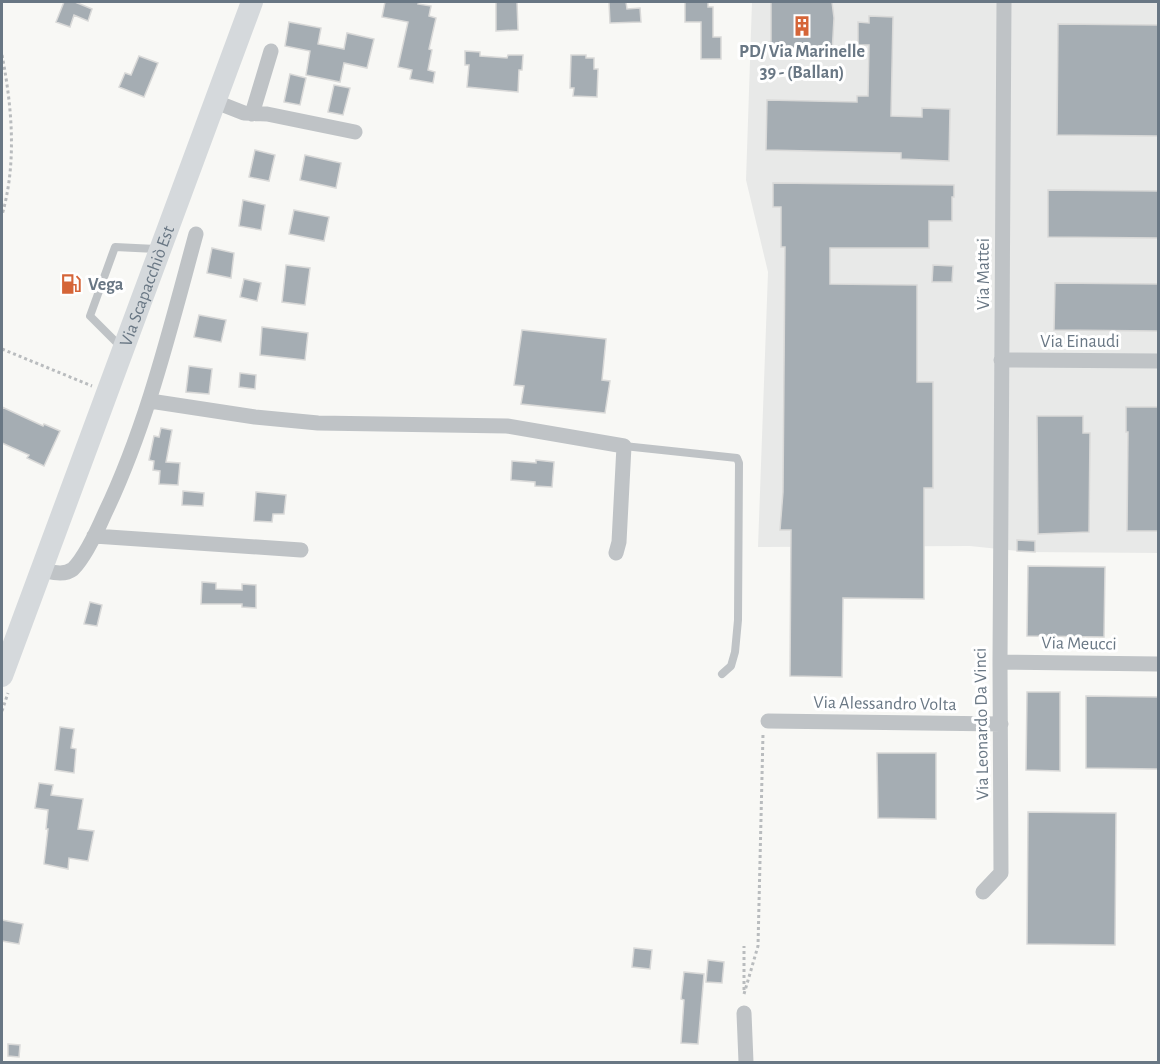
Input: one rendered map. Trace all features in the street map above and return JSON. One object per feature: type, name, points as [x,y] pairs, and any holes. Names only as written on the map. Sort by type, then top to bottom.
[{"type":"main road","name":"Via Scapacchiò Est","points":[[2,676],[252,2]]},
{"type":"street","name":"Via Mattei","points":[[1000,548],[1004,2]]},
{"type":"street","points":[[252,114],[271,51]]},
{"type":"street","points":[[216,102],[252,114],[267,114],[355,132]]},
{"type":"street","name":"Via Scapacchiò Est","points":[[42,570],[63,573],[72,570],[94,537],[123,477],[150,401],[196,234]]},
{"type":"street","name":"Via Einaudi","points":[[1001,360],[1158,361]]},
{"type":"street","points":[[150,401],[255,417],[318,423],[507,426],[624,446],[619,542],[616,553]]},
{"type":"street","points":[[94,537],[301,550]]},
{"type":"street","name":"Via Leonardo Da Vinci","points":[[983,892],[1001,873],[1000,548]]},
{"type":"street","name":"Via Meucci","points":[[1000,662],[1158,664]]},
{"type":"street","name":"Via Alessandro Volta","points":[[768,721],[1001,724]]},
{"type":"street","points":[[744,1013],[746,1062]]},
{"type":"lane","points":[[123,350],[90,316],[115,247],[161,249]]},
{"type":"lane","points":[[624,446],[737,458],[739,463],[738,620],[735,652],[730,666],[722,674]]},
{"type":"path","points":[[2,55],[11,117],[10,162],[2,215]]},
{"type":"path","points":[[2,349],[108,393]]},
{"type":"path","points":[[744,994],[758,946],[764,729],[768,721]]},
{"type":"path","points":[[744,946],[744,1013]]},
{"type":"shaded area","points":[[752,2],[1158,2],[1158,553],[1027,552],[970,546],[758,547],[768,272],[746,180]]},
{"type":"building","points":[[64,2],[75,2],[92,9],[88,21],[74,15],[70,27],[56,22]]},
{"type":"building","points":[[385,2],[419,2],[418,4],[431,6],[429,16],[436,18],[429,49],[432,50],[428,70],[435,72],[433,83],[410,79],[412,70],[398,67],[408,22],[382,17]]},
{"type":"building","points":[[496,2],[517,2],[518,30],[496,31]]},
{"type":"building","points":[[609,2],[626,2],[627,9],[640,8],[641,22],[610,23]]},
{"type":"building","points":[[685,2],[708,2],[708,7],[713,7],[713,37],[721,37],[721,59],[701,59],[701,22],[685,22]]},
{"type":"building","name":"PD/ Via Marinelle 39 - (Ballan)","points":[[771,2],[832,2],[834,18],[832,54],[771,48]]},
{"type":"building","points":[[869,16],[893,17],[891,116],[922,117],[922,108],[950,109],[949,161],[901,159],[901,153],[766,150],[767,100],[857,102],[857,96],[868,96],[869,45],[858,45],[858,22],[869,23]]},
{"type":"building","points":[[289,22],[321,28],[318,44],[344,49],[347,33],[374,39],[367,68],[344,63],[340,82],[306,75],[310,51],[285,46]]},
{"type":"building","points":[[1058,24],[1158,25],[1158,136],[1057,135]]},
{"type":"building","points":[[465,51],[480,52],[480,56],[507,58],[508,55],[523,55],[522,70],[519,70],[518,92],[467,87],[469,65],[465,65]]},
{"type":"building","points":[[571,55],[586,55],[586,58],[594,58],[594,69],[598,69],[597,97],[573,96],[574,88],[570,88]]},
{"type":"building","points":[[139,56],[158,63],[144,97],[119,87],[125,73],[131,75]]},
{"type":"building","points":[[290,74],[306,78],[300,105],[284,102]]},
{"type":"building","points":[[334,85],[350,88],[343,115],[328,112]]},
{"type":"building","points":[[255,150],[275,155],[269,181],[249,177]]},
{"type":"building","points":[[305,155],[341,163],[336,188],[300,180]]},
{"type":"building","points":[[773,183],[954,185],[952,221],[929,221],[929,248],[830,248],[830,284],[917,285],[917,382],[933,382],[933,488],[924,488],[924,599],[843,598],[842,677],[790,676],[791,530],[780,530],[783,492],[785,247],[781,247],[781,207],[773,207]]},
{"type":"building","points":[[1048,190],[1158,191],[1158,238],[1048,237]]},
{"type":"building","points":[[243,200],[265,205],[261,230],[239,226]]},
{"type":"building","points":[[294,210],[329,217],[324,241],[289,234]]},
{"type":"building","points":[[212,248],[234,253],[231,278],[207,273]]},
{"type":"building","points":[[286,265],[310,268],[305,305],[282,302]]},
{"type":"building","points":[[933,265],[953,266],[952,282],[932,282]]},
{"type":"building","points":[[244,279],[261,283],[257,301],[240,297]]},
{"type":"building","points":[[1055,283],[1158,284],[1158,331],[1054,330]]},
{"type":"building","points":[[199,315],[226,320],[221,342],[194,337]]},
{"type":"building","points":[[262,327],[308,333],[305,360],[260,355]]},
{"type":"building","points":[[522,330],[606,339],[602,380],[610,381],[605,413],[521,404],[524,386],[514,385]]},
{"type":"building","points":[[189,366],[212,369],[209,394],[186,392]]},
{"type":"building","points":[[240,373],[256,375],[255,389],[239,387]]},
{"type":"building","points":[[2,407],[43,426],[44,424],[60,431],[44,466],[27,458],[29,455],[2,443]]},
{"type":"building","points":[[1126,407],[1158,407],[1158,531],[1127,531]]},
{"type":"building","points":[[1037,416],[1083,416],[1083,433],[1090,433],[1089,532],[1038,534]]},
{"type":"building","points":[[161,428],[172,430],[166,462],[180,463],[178,485],[159,484],[160,471],[153,470],[154,461],[149,460],[154,436],[159,437]]},
{"type":"building","points":[[536,460],[554,462],[552,487],[535,486],[535,482],[511,480],[512,461],[536,463]]},
{"type":"building","points":[[183,491],[204,493],[203,506],[182,505]]},
{"type":"building","points":[[256,492],[286,495],[284,514],[273,514],[272,522],[254,521]]},
{"type":"building","points":[[1017,540],[1035,541],[1035,552],[1017,551]]},
{"type":"building","points":[[1028,566],[1105,567],[1104,637],[1027,636]]},
{"type":"building","points":[[202,582],[216,583],[216,589],[242,590],[242,584],[256,585],[256,608],[242,607],[242,604],[201,604]]},
{"type":"building","points":[[90,602],[102,605],[97,626],[84,624]]},
{"type":"building","points":[[1027,692],[1060,692],[1060,771],[1026,770]]},
{"type":"building","points":[[1086,696],[1158,697],[1158,769],[1086,768]]},
{"type":"building","points":[[60,727],[74,729],[71,748],[76,749],[74,773],[55,770]]},
{"type":"building","points":[[877,753],[936,753],[936,819],[878,818]]},
{"type":"building","points":[[39,783],[53,785],[51,795],[83,799],[78,829],[94,831],[88,861],[69,858],[68,869],[44,864],[48,810],[35,808]]},
{"type":"building","points":[[1028,812],[1116,813],[1115,945],[1027,944]]},
{"type":"building","points":[[2,920],[23,924],[19,944],[2,941]]},
{"type":"building","points":[[634,948],[652,950],[650,969],[632,967]]},
{"type":"building","points":[[708,960],[724,962],[722,983],[706,982]]},
{"type":"building","points":[[684,972],[704,974],[698,1044],[681,1043],[684,1000],[681,999]]},
{"type":"building","points":[[8,1044],[20,1045],[19,1057],[8,1056]]},
{"type":"place","name":"PD/ Via Marinelle 39 - (Ballan)","points":[[802,26]]},
{"type":"place","name":"Vega","points":[[71,284]]}]
